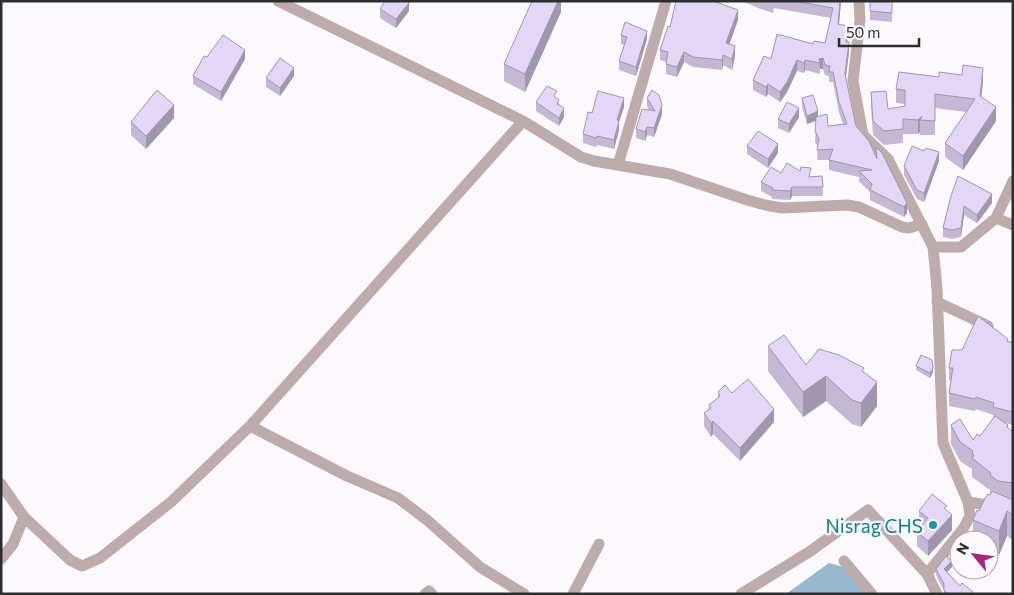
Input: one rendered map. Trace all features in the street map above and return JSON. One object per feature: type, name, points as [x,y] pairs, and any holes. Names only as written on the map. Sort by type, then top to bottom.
[{"type":"street","points":[[278,1],[523,121],[581,157],[618,166],[670,174],[765,205],[782,208],[847,205],[858,207],[902,227],[909,228],[922,224]]},
{"type":"street","points":[[618,166],[666,1]]},
{"type":"street","points":[[859,1],[860,20],[853,81],[863,135],[888,159],[933,247],[943,443],[968,502],[970,516],[963,528],[927,574]]},
{"type":"street","points":[[1,484],[24,517],[70,560],[82,566],[100,558],[171,502],[250,426],[523,121]]},
{"type":"street","points":[[933,247],[961,247],[996,218],[1013,181]]},
{"type":"street","points":[[996,218],[1013,226]]},
{"type":"street","points":[[937,302],[984,323],[999,335]]},
{"type":"street","points":[[250,426],[347,476],[398,498],[427,520],[480,567],[524,594]]},
{"type":"street","points":[[968,502],[1013,509]]},
{"type":"street","points":[[741,594],[809,552],[868,510],[927,574],[937,594]]},
{"type":"street","points":[[1,558],[13,544],[24,517]]},
{"type":"street","points":[[574,594],[599,544]]},
{"type":"street","points":[[844,561],[872,594]]},
{"type":"street","points":[[426,594],[428,591],[432,594]]},
{"type":"water","points":[[829,563],[844,567],[866,594],[786,594]]},
{"type":"building","points":[[385,1],[407,1],[409,3],[396,19],[380,9]]},
{"type":"building","points":[[532,1],[558,1],[525,74],[504,64]]},
{"type":"building","points":[[676,1],[712,1],[738,10],[726,43],[735,46],[732,59],[723,55],[722,60],[693,57],[684,52],[677,67],[666,64],[668,52],[660,50],[668,26],[670,27]]},
{"type":"building","points":[[795,1],[840,1],[838,24],[848,26],[846,42],[849,42],[845,74],[856,126],[869,141],[877,159],[876,147],[882,153],[907,203],[904,207],[870,190],[872,184],[859,171],[872,170],[829,160],[833,149],[817,150],[819,139],[815,131],[816,117],[827,114],[828,126],[847,124],[839,102],[833,72],[829,72],[830,66],[825,65],[823,58],[819,59],[820,63],[805,60],[804,63],[797,60],[780,92],[768,84],[766,87],[753,80],[764,56],[771,59],[777,34],[813,44],[814,41],[825,43],[833,8]]},
{"type":"building","points":[[870,1],[892,1],[892,13],[870,11]]},
{"type":"building","points":[[625,22],[647,31],[636,67],[619,61],[627,37],[621,35]]},
{"type":"building","points":[[223,35],[245,50],[221,92],[193,76],[204,56],[207,57]]},
{"type":"building","points":[[280,58],[294,68],[280,88],[266,78]]},
{"type":"building","points":[[963,65],[983,68],[980,96],[996,107],[963,156],[945,143],[975,99],[935,94],[935,121],[920,120],[922,116],[918,120],[903,119],[903,129],[884,131],[873,121],[871,92],[886,91],[888,109],[905,106],[905,90],[896,89],[899,72],[939,77],[939,72],[962,75]]},
{"type":"building","points":[[547,86],[557,91],[554,96],[559,100],[557,104],[564,108],[559,118],[536,102]]},
{"type":"building","points":[[157,90],[174,105],[146,136],[131,122]]},
{"type":"building","points":[[652,90],[659,95],[662,105],[654,128],[647,127],[645,132],[636,129],[642,109],[655,111],[647,98]]},
{"type":"building","points":[[598,91],[624,98],[617,120],[619,121],[614,140],[583,134],[588,112],[592,113]]},
{"type":"building","points":[[813,95],[818,111],[807,116],[802,98]]},
{"type":"building","points":[[787,102],[799,108],[789,124],[778,119]]},
{"type":"building","points":[[758,131],[778,144],[768,159],[747,146]]},
{"type":"building","points":[[912,146],[924,151],[926,148],[939,152],[924,193],[917,190],[904,166]]},
{"type":"building","points":[[787,163],[800,171],[801,167],[811,168],[809,177],[822,176],[823,187],[792,187],[790,191],[772,190],[773,188],[761,182],[771,167],[781,173]]},
{"type":"building","points":[[958,176],[992,194],[977,215],[964,206],[961,228],[952,230],[943,228]]},
{"type":"building","points":[[978,316],[1008,339],[1007,341],[1013,343],[1013,412],[993,407],[994,403],[976,397],[975,399],[949,393],[953,368],[949,368],[952,350],[962,350]]},
{"type":"building","points":[[784,335],[806,365],[819,349],[839,355],[864,368],[862,371],[877,382],[861,403],[852,400],[826,376],[803,392],[768,346]]},
{"type":"building","points":[[921,355],[932,360],[933,368],[930,373],[916,366]]},
{"type":"building","points":[[748,379],[774,409],[740,448],[713,421],[711,423],[704,413],[711,408],[709,405],[720,396],[718,392],[725,385],[732,393]]},
{"type":"building","points":[[995,416],[1008,425],[1007,427],[1013,432],[1013,483],[998,481],[990,475],[991,473],[972,458],[974,455],[973,451],[960,442],[951,425],[960,419],[973,440],[977,434],[980,436]]},
{"type":"building","points":[[992,491],[1013,500],[1013,515],[1007,511],[999,531],[973,520],[985,498],[988,494],[990,495]]},
{"type":"building","points":[[932,494],[947,506],[944,508],[952,515],[928,541],[917,532],[928,518],[919,511]]},
{"type":"building","points":[[946,556],[949,558],[949,564],[944,569],[949,574],[949,580],[954,580],[960,586],[962,583],[973,592],[972,594],[948,594],[944,590],[944,584],[936,569]]},
{"type":"place","name":"Nisrag CHS","points":[[933,525]]}]
